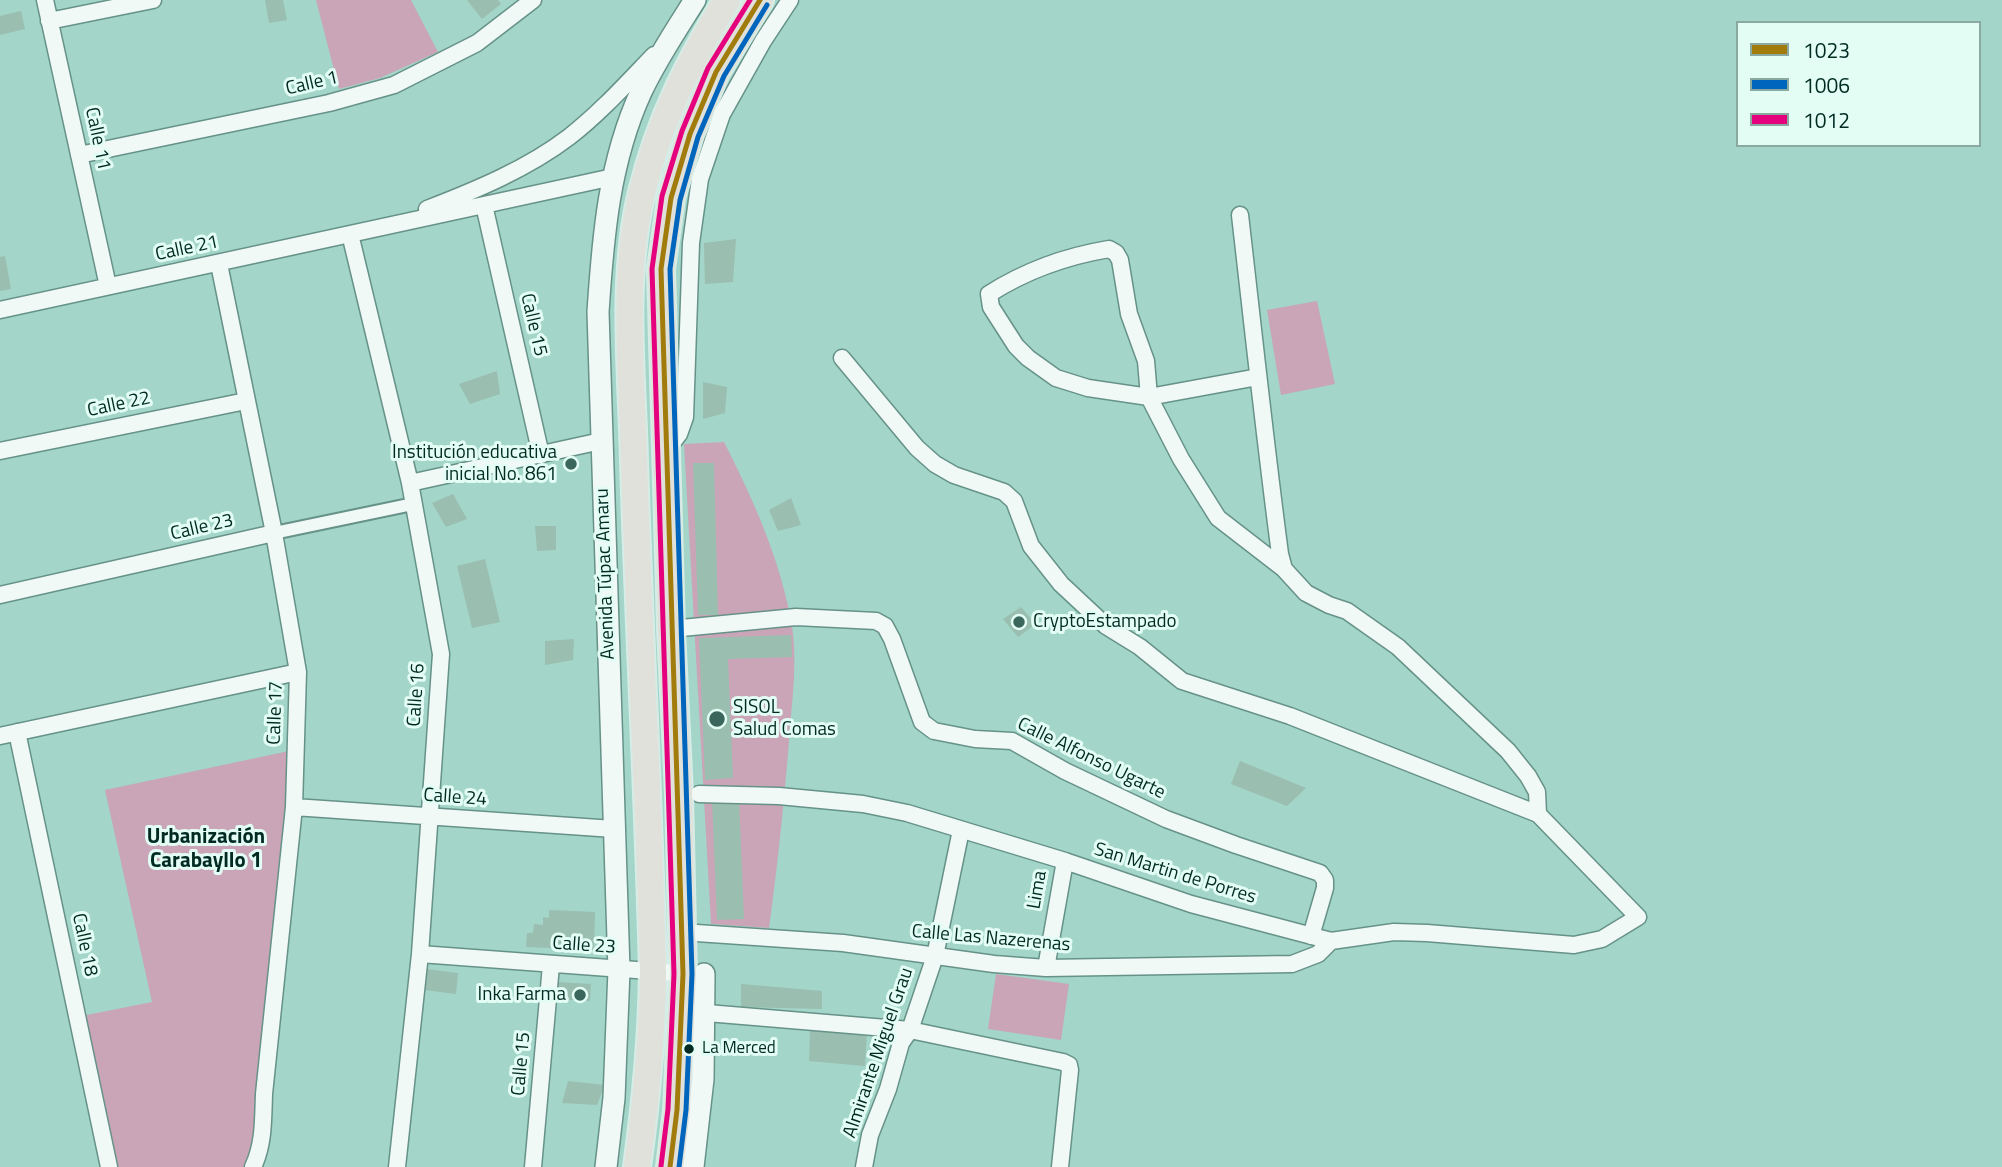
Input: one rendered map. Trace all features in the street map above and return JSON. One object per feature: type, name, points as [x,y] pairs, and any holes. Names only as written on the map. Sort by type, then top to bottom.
[{"type":"highway","name":"Avenida Túpac Amaru","points":[[637,1167],[647,1090],[653,973],[639,633],[631,267],[641,194],[662,125],[690,61],[727,0]]},
{"type":"highway","points":[[670,1167],[693,1012],[693,974],[682,932],[661,270],[671,198],[690,134],[716,72],[760,0]]},
{"type":"main road","name":"Avenida Túpac Amaru","points":[[606,1167],[614,1098],[619,970],[601,441],[598,312],[602,243],[612,177],[625,133],[642,91],[695,0]]},
{"type":"main road","points":[[693,1012],[703,1079],[693,1167]]},
{"type":"street","name":"Calle 11","points":[[44,0],[108,286]]},
{"type":"street","points":[[49,21],[153,0]]},
{"type":"street","name":"Calle 1","points":[[79,155],[329,103],[394,85],[477,43],[533,0]]},
{"type":"street","points":[[666,451],[679,434],[685,417],[691,243],[700,179],[722,114],[763,41],[790,0]]},
{"type":"street","name":"Calle 21","points":[[383,227],[463,195],[524,166],[569,137],[617,93],[673,35]]},
{"type":"street","name":"Calle 21","points":[[0,310],[612,177]]},
{"type":"street","name":"Calle 15","points":[[484,205],[541,455]]},
{"type":"street","points":[[1240,215],[1278,542],[1284,569]]},
{"type":"street","name":"Calle 16","points":[[350,234],[410,484],[441,654],[420,954],[397,1167]]},
{"type":"street","points":[[842,358],[917,448],[934,464],[954,475],[1003,492],[1014,501],[1031,546],[1061,584],[1106,626],[1140,647],[1182,681],[1290,716],[1538,814],[1537,792],[1508,751],[1398,647],[1348,611],[1306,593],[1284,569],[1218,517],[1181,459],[1149,397],[1146,361],[1129,314],[1120,260],[1116,253],[1109,249],[1074,256],[1014,278],[989,294],[990,307],[1016,346],[1028,358],[1056,378],[1088,388],[1149,397],[1258,377]]},
{"type":"street","name":"Calle 17","points":[[219,264],[274,533],[298,672],[294,807],[264,1094],[264,1131],[260,1153],[253,1167]]},
{"type":"street","name":"Calle 22","points":[[0,451],[246,401]]},
{"type":"street","points":[[410,484],[601,441]]},
{"type":"street","name":"Calle 23","points":[[0,595],[413,504]]},
{"type":"street","name":"Calle Alfonso Ugarte","points":[[671,629],[796,617],[876,621],[886,626],[922,722],[934,731],[975,739],[1012,741],[1066,771],[1166,818],[1320,873],[1325,880],[1325,888],[1311,936]]},
{"type":"street","points":[[0,736],[298,672]]},
{"type":"street","name":"Calle 18","points":[[17,732],[109,1167]]},
{"type":"street","name":"San Martin de Porres","points":[[699,794],[779,796],[863,804],[907,813],[1065,861],[1191,904],[1331,941],[1394,932],[1574,945],[1602,939],[1638,917],[1538,814]]},
{"type":"street","name":"Calle 24","points":[[294,807],[614,829]]},
{"type":"street","name":"Almirante Miguel Grau","points":[[864,1167],[870,1135],[888,1089],[901,1043],[910,1030],[935,956],[961,830]]},
{"type":"street","name":"Lima","points":[[1046,968],[1065,861]]},
{"type":"street","name":"Calle Las Nazerenas","points":[[682,932],[843,943],[1046,968],[1292,964],[1318,954],[1331,941]]},
{"type":"street","name":"Calle 23","points":[[420,954],[693,974]]},
{"type":"street","name":"Calle 15","points":[[533,1167],[551,965]]},
{"type":"street","points":[[693,1012],[910,1030],[1069,1065],[1060,1167]]},
{"type":"shaded area","points":[[316,0],[411,0],[438,52],[380,78],[339,89]]},
{"type":"shaded area","points":[[1317,301],[1335,384],[1281,395],[1267,310]]},
{"type":"shaded area","points":[[724,442],[746,486],[774,555],[792,626],[794,677],[769,928],[711,924],[684,444]]},
{"type":"shaded area","points":[[289,751],[288,804],[280,860],[258,1130],[246,1167],[115,1167],[82,1016],[152,1002],[105,790]]},
{"type":"shaded area","points":[[996,974],[1069,984],[1061,1040],[988,1029]]},
{"type":"building","points":[[265,0],[283,0],[287,20],[269,23]]},
{"type":"building","points":[[467,0],[498,0],[501,4],[482,19]]},
{"type":"building","points":[[21,11],[25,29],[0,35],[0,16]]},
{"type":"building","points":[[736,239],[733,282],[705,284],[704,243]]},
{"type":"building","points":[[5,256],[11,289],[0,291],[0,257]]},
{"type":"building","points":[[497,371],[500,394],[470,404],[459,384]]},
{"type":"building","points":[[703,382],[727,387],[725,413],[703,419]]},
{"type":"building","points":[[693,463],[714,463],[718,615],[698,615]]},
{"type":"building","points":[[453,494],[467,519],[446,527],[432,503]]},
{"type":"building","points":[[791,498],[801,525],[778,531],[769,510]]},
{"type":"building","points":[[535,526],[556,526],[556,550],[537,551]]},
{"type":"building","points":[[485,559],[500,622],[472,628],[457,566]]},
{"type":"building","name":"CryptoEstampado","points":[[1021,607],[1036,624],[1018,637],[1003,619]]},
{"type":"building","name":"SISOL Salud Comas","points":[[791,635],[792,657],[728,659],[733,778],[705,780],[699,638]]},
{"type":"building","points":[[574,639],[573,660],[545,665],[545,641]]},
{"type":"building","points":[[1240,761],[1306,788],[1287,806],[1231,784]]},
{"type":"building","points":[[739,799],[744,919],[717,920],[712,801]]},
{"type":"building","points":[[549,910],[595,912],[594,950],[526,947],[527,933],[533,933],[534,924],[543,925],[543,917],[549,918]]},
{"type":"building","points":[[426,969],[458,973],[456,994],[424,990]]},
{"type":"building","points":[[558,982],[591,984],[590,1001],[558,999]]},
{"type":"building","points":[[741,984],[822,991],[822,1009],[741,1007]]},
{"type":"building","points":[[810,1031],[867,1031],[865,1066],[809,1061]]},
{"type":"building","points":[[568,1081],[605,1085],[597,1105],[562,1103]]},
{"type":"transit line","name":"1012","points":[[661,1166],[668,1109],[674,974],[652,269],[662,196],[682,131],[708,68],[750,0]]},
{"type":"transit line","name":"1023","points":[[670,1167],[677,1110],[683,974],[661,269],[671,198],[690,134],[716,72],[760,0]]},
{"type":"transit line","name":"1006","points":[[679,1167],[686,1110],[692,974],[670,269],[680,200],[698,137],[724,76],[767,5]]},
{"type":"place","name":"Institución educativa inicial No. 861","points":[[571,464]]},
{"type":"place","name":"CryptoEstampado","points":[[1019,622]]},
{"type":"place","name":"SISOL Salud Comas","points":[[717,719]]},
{"type":"place","name":"Inka Farma","points":[[580,995]]},
{"type":"place","name":"La Merced","points":[[689,1049]]},
{"type":"district","name":"Urbanización Carabayllo 1","points":[[206,850]]}]
